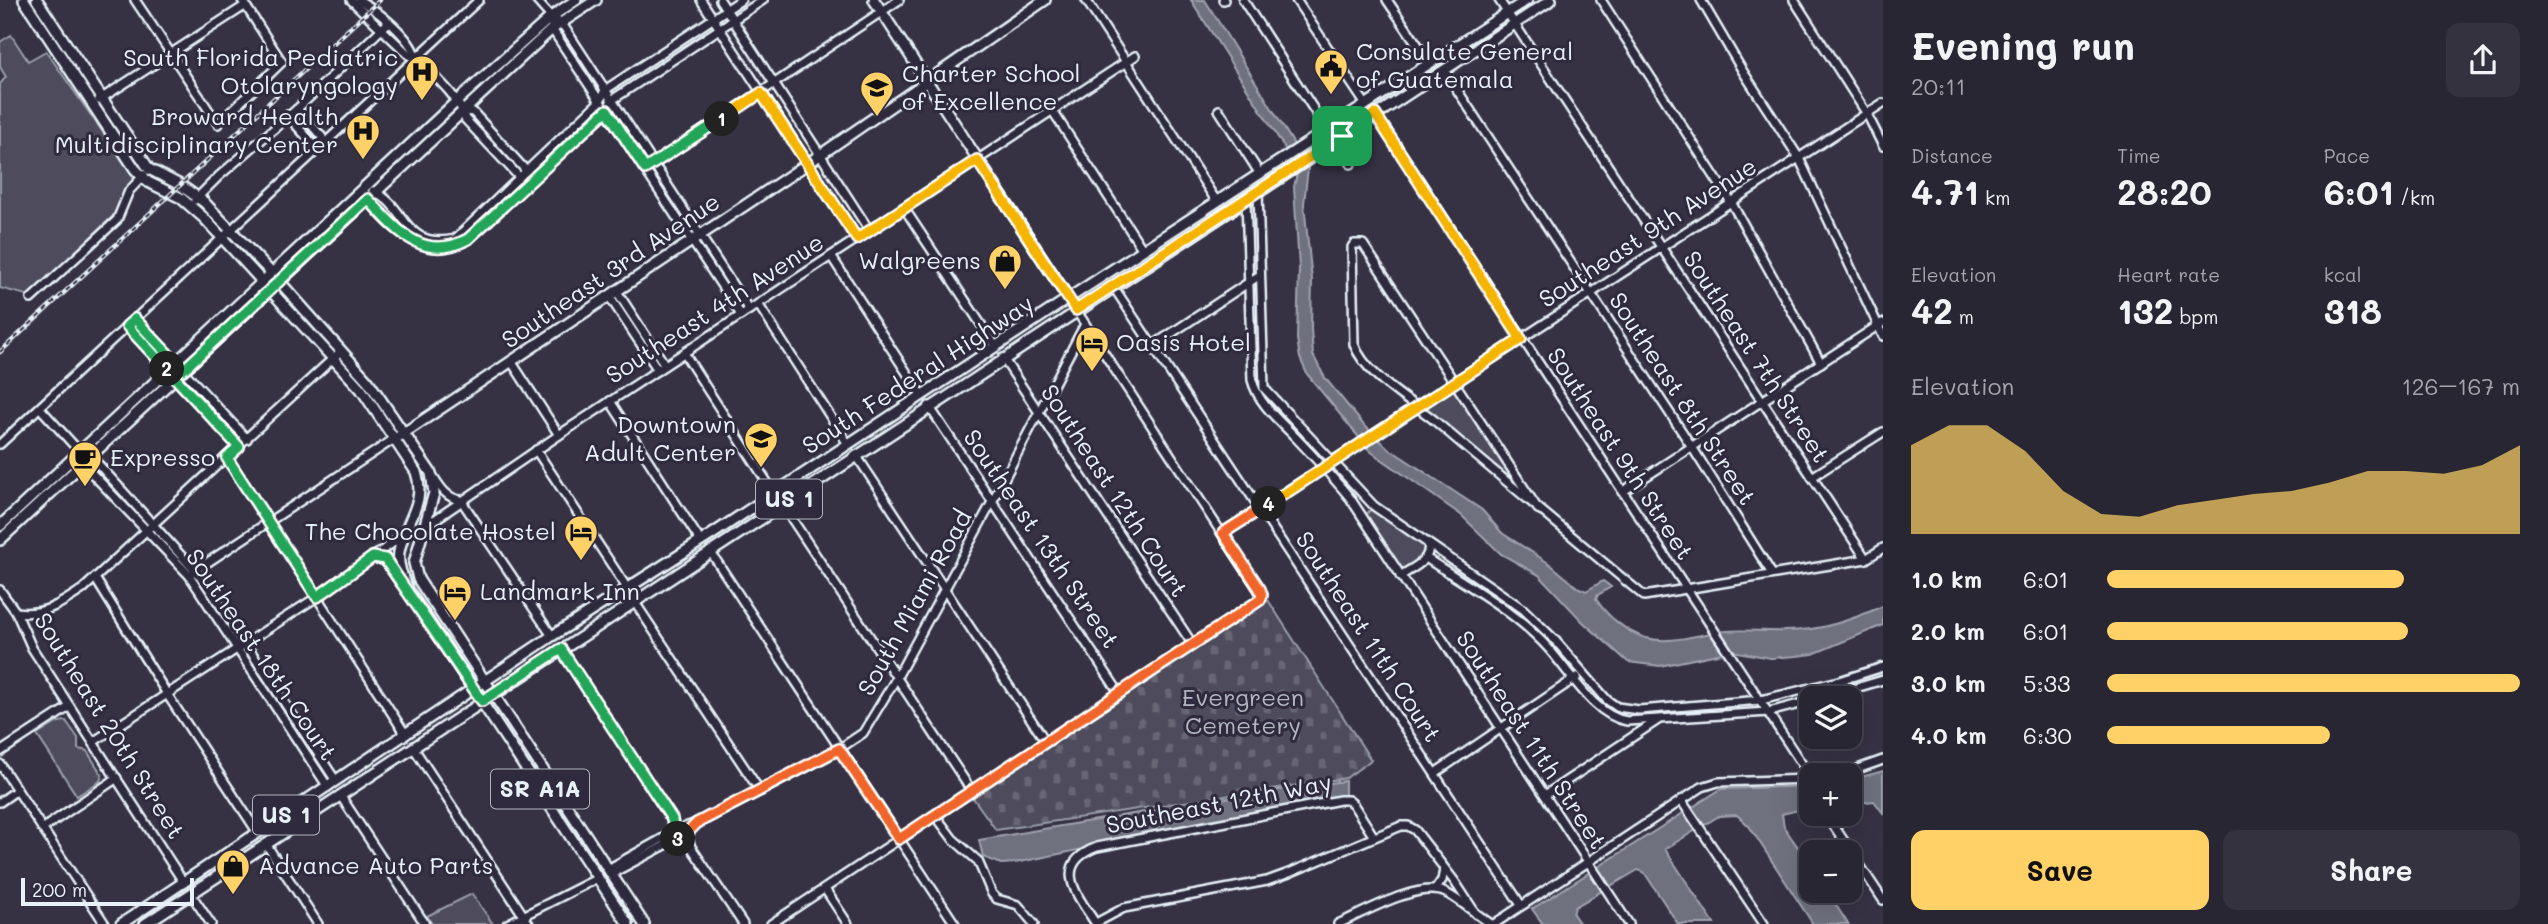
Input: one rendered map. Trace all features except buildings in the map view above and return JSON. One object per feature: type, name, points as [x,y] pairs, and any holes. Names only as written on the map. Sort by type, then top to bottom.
[{"type":"main road","points":[[24,0],[142,177],[172,192],[222,238],[368,399],[416,472],[420,485],[419,498],[405,535],[399,561],[408,590]]},
{"type":"main road","points":[[37,0],[149,169],[197,197],[231,230],[369,381],[431,473],[434,494],[415,554],[415,573],[484,682]]},
{"type":"main road","points":[[275,278],[457,101],[551,17],[576,0]]},
{"type":"main road","points":[[0,526],[266,286],[372,195],[552,29],[596,0]]},
{"type":"main road","points":[[874,0],[1076,310]]},
{"type":"main road","name":"Southeast 3rd Avenue","points":[[394,439],[807,164],[1045,0]]},
{"type":"main road","name":"South Federal Highway","points":[[121,924],[552,636],[711,535],[1527,0]]},
{"type":"main road","name":"US 1","points":[[1210,222],[1551,0]]},
{"type":"main road","points":[[1375,114],[1383,94]]},
{"type":"main road","points":[[1356,127],[1363,117],[1366,105]]},
{"type":"main road","points":[[1246,198],[1249,188],[1260,174]]},
{"type":"main road","points":[[1210,222],[1217,209],[1217,202]]},
{"type":"main road","name":"South Federal Highway","points":[[145,924],[1210,222]]},
{"type":"main road","points":[[0,540],[91,456],[171,374]]},
{"type":"main road","points":[[929,406],[939,385]]},
{"type":"main road","points":[[915,416],[922,396]]},
{"type":"main road","points":[[710,551],[711,535]]},
{"type":"main road","points":[[691,564],[701,541]]},
{"type":"main road","points":[[373,557],[385,559],[473,689]]},
{"type":"main road","points":[[432,627],[443,620]]},
{"type":"main road","name":"SR A1A","points":[[484,682],[644,924]]},
{"type":"main road","name":"SR A1A","points":[[473,689],[628,924]]},
{"type":"main road","points":[[340,795],[348,774]]},
{"type":"main road","points":[[327,804],[337,781]]},
{"type":"main road","points":[[191,894],[193,883],[200,872]]},
{"type":"main road","points":[[598,878],[620,887]]},
{"type":"main road","points":[[178,902],[184,883]]},
{"type":"street","points":[[92,105],[170,53],[244,3],[282,62],[218,124],[170,53],[135,0]]},
{"type":"street","points":[[351,0],[409,55],[416,58],[457,101],[466,119],[524,182]]},
{"type":"street","points":[[359,0],[389,22],[414,49],[416,58]]},
{"type":"street","points":[[0,444],[479,0]]},
{"type":"street","points":[[536,0],[551,17],[561,22],[749,310]]},
{"type":"street","points":[[701,0],[857,239]]},
{"type":"street","points":[[720,0],[869,230]]},
{"type":"street","points":[[562,145],[600,101],[605,89],[741,0]]},
{"type":"street","points":[[363,190],[419,237],[446,242],[468,239],[562,145],[607,110],[612,100],[763,0]]},
{"type":"street","points":[[645,169],[899,0]]},
{"type":"street","points":[[1086,0],[1217,202]]},
{"type":"street","points":[[1243,0],[1327,130]]},
{"type":"street","points":[[1296,0],[1366,105]]},
{"type":"street","points":[[1387,0],[1430,63]]},
{"type":"street","name":"Southeast 7th Street","points":[[1499,0],[1866,559]]},
{"type":"street","points":[[1601,0],[1731,202],[1821,363]]},
{"type":"street","points":[[1701,0],[1799,158],[1881,324],[1883,336]]},
{"type":"street","points":[[1794,0],[1867,114],[1883,146]]},
{"type":"street","points":[[551,17],[552,29],[741,315]]},
{"type":"street","points":[[190,206],[389,22]]},
{"type":"street","name":"Southeast 4th Avenue","points":[[423,527],[1135,56]]},
{"type":"street","name":"Southeast 8th Street","points":[[1444,70],[1692,447],[1772,574]]},
{"type":"street","name":"Southeast 9th Avenue","points":[[1223,533],[1883,103]]},
{"type":"street","points":[[297,109],[322,138],[322,145]]},
{"type":"street","points":[[1052,110],[1143,250]]},
{"type":"street","points":[[1219,110],[1260,174]]},
{"type":"street","points":[[464,111],[473,112],[530,175]]},
{"type":"street","name":"Southeast 9th Street","points":[[1375,114],[1801,763]]},
{"type":"street","points":[[287,115],[314,145],[322,145]]},
{"type":"street","points":[[1342,136],[1351,155],[1351,164]]},
{"type":"street","points":[[492,146],[498,139]]},
{"type":"street","points":[[31,299],[117,220],[129,191],[149,169]]},
{"type":"street","points":[[1258,191],[1264,387],[1374,506],[1523,609],[1554,639],[1607,700],[1617,707],[1639,709],[1761,700],[1883,667]]},
{"type":"street","name":"Southeast 11th Street","points":[[1246,198],[1254,390],[1350,498],[1629,924]]},
{"type":"street","points":[[904,208],[996,347]]},
{"type":"street","points":[[1247,237],[1260,237]]},
{"type":"street","points":[[1538,509],[1363,244],[1359,242],[1352,247],[1354,344],[1357,354],[1366,366],[1418,407],[1538,509],[1644,596],[1866,559],[1883,548]]},
{"type":"street","points":[[831,256],[922,396]]},
{"type":"street","points":[[1152,346],[1260,275]]},
{"type":"street","name":"Southeast 11th Court","points":[[1113,286],[1521,905]]},
{"type":"street","points":[[613,293],[665,365]]},
{"type":"street","points":[[613,293],[657,370]]},
{"type":"street","points":[[758,304],[848,444]]},
{"type":"street","points":[[771,924],[1260,600],[1262,595],[1223,533],[1076,310]]},
{"type":"street","points":[[135,319],[247,439]]},
{"type":"street","name":"South Miami Road","points":[[609,872],[839,749],[863,733],[897,677],[1086,324]]},
{"type":"street","points":[[1622,492],[1881,324]]},
{"type":"street","points":[[127,326],[239,447]]},
{"type":"street","points":[[16,612],[44,612],[69,599],[227,458],[341,351]]},
{"type":"street","points":[[684,353],[774,493]]},
{"type":"street","name":"Southeast 12th Court","points":[[1003,358],[1193,645]]},
{"type":"street","points":[[511,361],[559,435]]},
{"type":"street","points":[[198,402],[205,394]]},
{"type":"street","points":[[610,401],[701,541]]},
{"type":"street","name":"Southeast 13th Street","points":[[929,406],[1120,694]]},
{"type":"street","points":[[40,408],[80,452],[82,463]]},
{"type":"street","points":[[1812,477],[1883,432]]},
{"type":"street","name":"Southeast 3rd Avenue","points":[[192,573],[394,439]]},
{"type":"street","points":[[1311,453],[1318,447]]},
{"type":"street","points":[[536,450],[627,588]]},
{"type":"street","name":"Southeast 18th Court","points":[[80,452],[91,456],[153,524],[192,573],[245,642],[337,781]]},
{"type":"street","points":[[856,455],[1046,742]]},
{"type":"street","points":[[227,458],[406,735]]},
{"type":"street","name":"Southeast 18th Court","points":[[82,463],[146,531],[192,573],[328,788]]},
{"type":"street","points":[[431,473],[443,491],[461,500],[552,636]]},
{"type":"street","points":[[1506,481],[1515,475]]},
{"type":"street","points":[[782,504],[971,790]]},
{"type":"street","points":[[1361,516],[1366,509],[1374,506]]},
{"type":"street","points":[[93,742],[317,597],[405,535]]},
{"type":"street","points":[[1428,544],[1430,561],[1520,622],[1548,648],[1598,706],[1616,719],[1627,721],[1769,712],[1799,704]]},
{"type":"street","points":[[710,551],[955,924]]},
{"type":"street","points":[[1400,576],[1430,561],[1439,552]]},
{"type":"street","points":[[95,578],[258,833]]},
{"type":"street","name":"Southeast 20th Street","points":[[0,590],[16,612],[32,648],[69,707],[184,883]]},
{"type":"street","points":[[634,601],[761,791]]},
{"type":"street","points":[[561,649],[743,924]]},
{"type":"street","points":[[1435,773],[1584,673]]},
{"type":"street","points":[[1862,686],[1883,680]]},
{"type":"street","points":[[0,752],[69,707]]},
{"type":"street","points":[[1545,795],[1661,718],[1664,709]]},
{"type":"street","points":[[413,747],[529,924]]},
{"type":"street","points":[[1862,767],[1883,760]]},
{"type":"street","points":[[0,764],[105,924]]},
{"type":"street","points":[[42,829],[117,778]]},
{"type":"street","points":[[1338,924],[1415,892],[1435,890],[1444,892],[1492,924],[1683,803],[1702,787],[1718,782],[1799,779]]},
{"type":"street","points":[[0,802],[17,790]]},
{"type":"street","name":"Southeast 18th Court","points":[[340,795],[425,924]]},
{"type":"street","name":"Southeast 12th Way","points":[[1096,923],[1073,888],[1071,879],[1074,863],[1087,851],[1097,847],[1340,800],[1348,800],[1353,804],[1374,837]]},
{"type":"street","points":[[1683,803],[1763,924]]},
{"type":"street","points":[[935,815],[953,839],[978,861],[992,894],[997,899],[1018,905],[1034,924]]},
{"type":"street","points":[[1096,923],[1124,908],[1267,880],[1401,826],[1408,826],[1415,831],[1476,914]]},
{"type":"street","points":[[1834,826],[1883,900]]},
{"type":"street","points":[[266,844],[318,924]]},
{"type":"street","points":[[1435,890],[1442,880],[1444,870]]},
{"type":"street","points":[[507,924],[598,878]]},
{"type":"street","points":[[825,889],[848,924]]},
{"type":"street","points":[[191,894],[211,924]]},
{"type":"green space","points":[[11,35],[28,61],[46,51],[134,177],[115,214],[30,296],[0,288],[0,84],[6,77],[0,67],[0,42]]},
{"type":"green space","points":[[1451,389],[1456,390],[1512,474],[1511,478],[1427,411],[1428,404]]},
{"type":"green space","points":[[1371,509],[1427,548],[1416,563],[1399,569],[1364,517]]},
{"type":"green space","name":"Evergreen Cemetery","points":[[1268,600],[1371,760],[1346,778],[996,830],[971,795]]},
{"type":"green space","points":[[66,721],[78,738],[78,749],[87,751],[102,775],[100,781],[77,796],[37,735],[58,722]]},
{"type":"green space","points":[[472,894],[493,924],[432,924],[427,916]]},
{"type":"water","points":[[1191,0],[1205,0],[1308,167],[1304,204],[1312,280],[1313,355],[1325,378],[1362,423],[1388,448],[1482,510],[1502,533],[1550,564],[1577,587],[1586,591],[1603,581],[1611,587],[1598,595],[1596,599],[1600,605],[1624,628],[1646,638],[1666,640],[1726,631],[1811,629],[1847,620],[1883,606],[1883,625],[1813,654],[1771,658],[1732,651],[1660,666],[1628,662],[1583,622],[1539,575],[1501,554],[1461,515],[1370,451],[1307,374],[1300,358],[1297,339],[1299,268],[1294,187],[1298,169]]},
{"type":"water","points":[[1883,771],[1883,813],[1874,801],[1862,802],[1862,777]]},
{"type":"water","points":[[1345,781],[1345,795],[1015,863],[1001,864],[983,857],[979,840],[1250,794]]},
{"type":"water","points":[[1799,786],[1799,810],[1782,814],[1784,827],[1799,849],[1799,903],[1749,826],[1737,815],[1719,816],[1665,849],[1714,924],[1678,924],[1644,872],[1638,870],[1575,907],[1573,914],[1580,924],[1543,924],[1532,909],[1721,789]]},
{"type":"water","points":[[1799,903],[1835,903],[1848,924],[1813,924]]},
{"type":"railway","points":[[0,352],[380,0]]},
{"type":"place","name":"Consulate General of Guatemala","points":[[1331,96]]},
{"type":"place","name":"South Florida Pediatric Otolaryngology","points":[[422,102]]},
{"type":"place","name":"Charter School of Excellence","points":[[877,118]]},
{"type":"place","name":"Broward Health Multidisciplinary Center","points":[[363,161]]},
{"type":"place","name":"Walgreens","points":[[1005,291]]},
{"type":"place","name":"Oasis Hotel","points":[[1092,373]]},
{"type":"place","name":"Downtown Adult Center","points":[[761,469]]},
{"type":"place","name":"Expresso","points":[[85,488]]},
{"type":"place","name":"The Chocolate Hostel","points":[[581,562]]},
{"type":"place","name":"Landmark Inn","points":[[455,622]]},
{"type":"place","name":"Advance Auto Parts","points":[[233,896]]},
{"type":"route","points":[[761,93],[857,239],[977,160],[1076,310],[1342,136],[1375,114],[1521,339],[1223,533],[1260,589],[1260,600],[899,839],[839,749],[697,823],[685,838],[677,838],[674,835],[672,819],[561,649],[482,701],[385,559],[373,557],[317,597],[227,458],[239,447],[127,326],[135,319],[183,370],[368,199],[411,241],[424,245],[458,244],[468,239],[607,110],[645,169],[761,93]]}]
